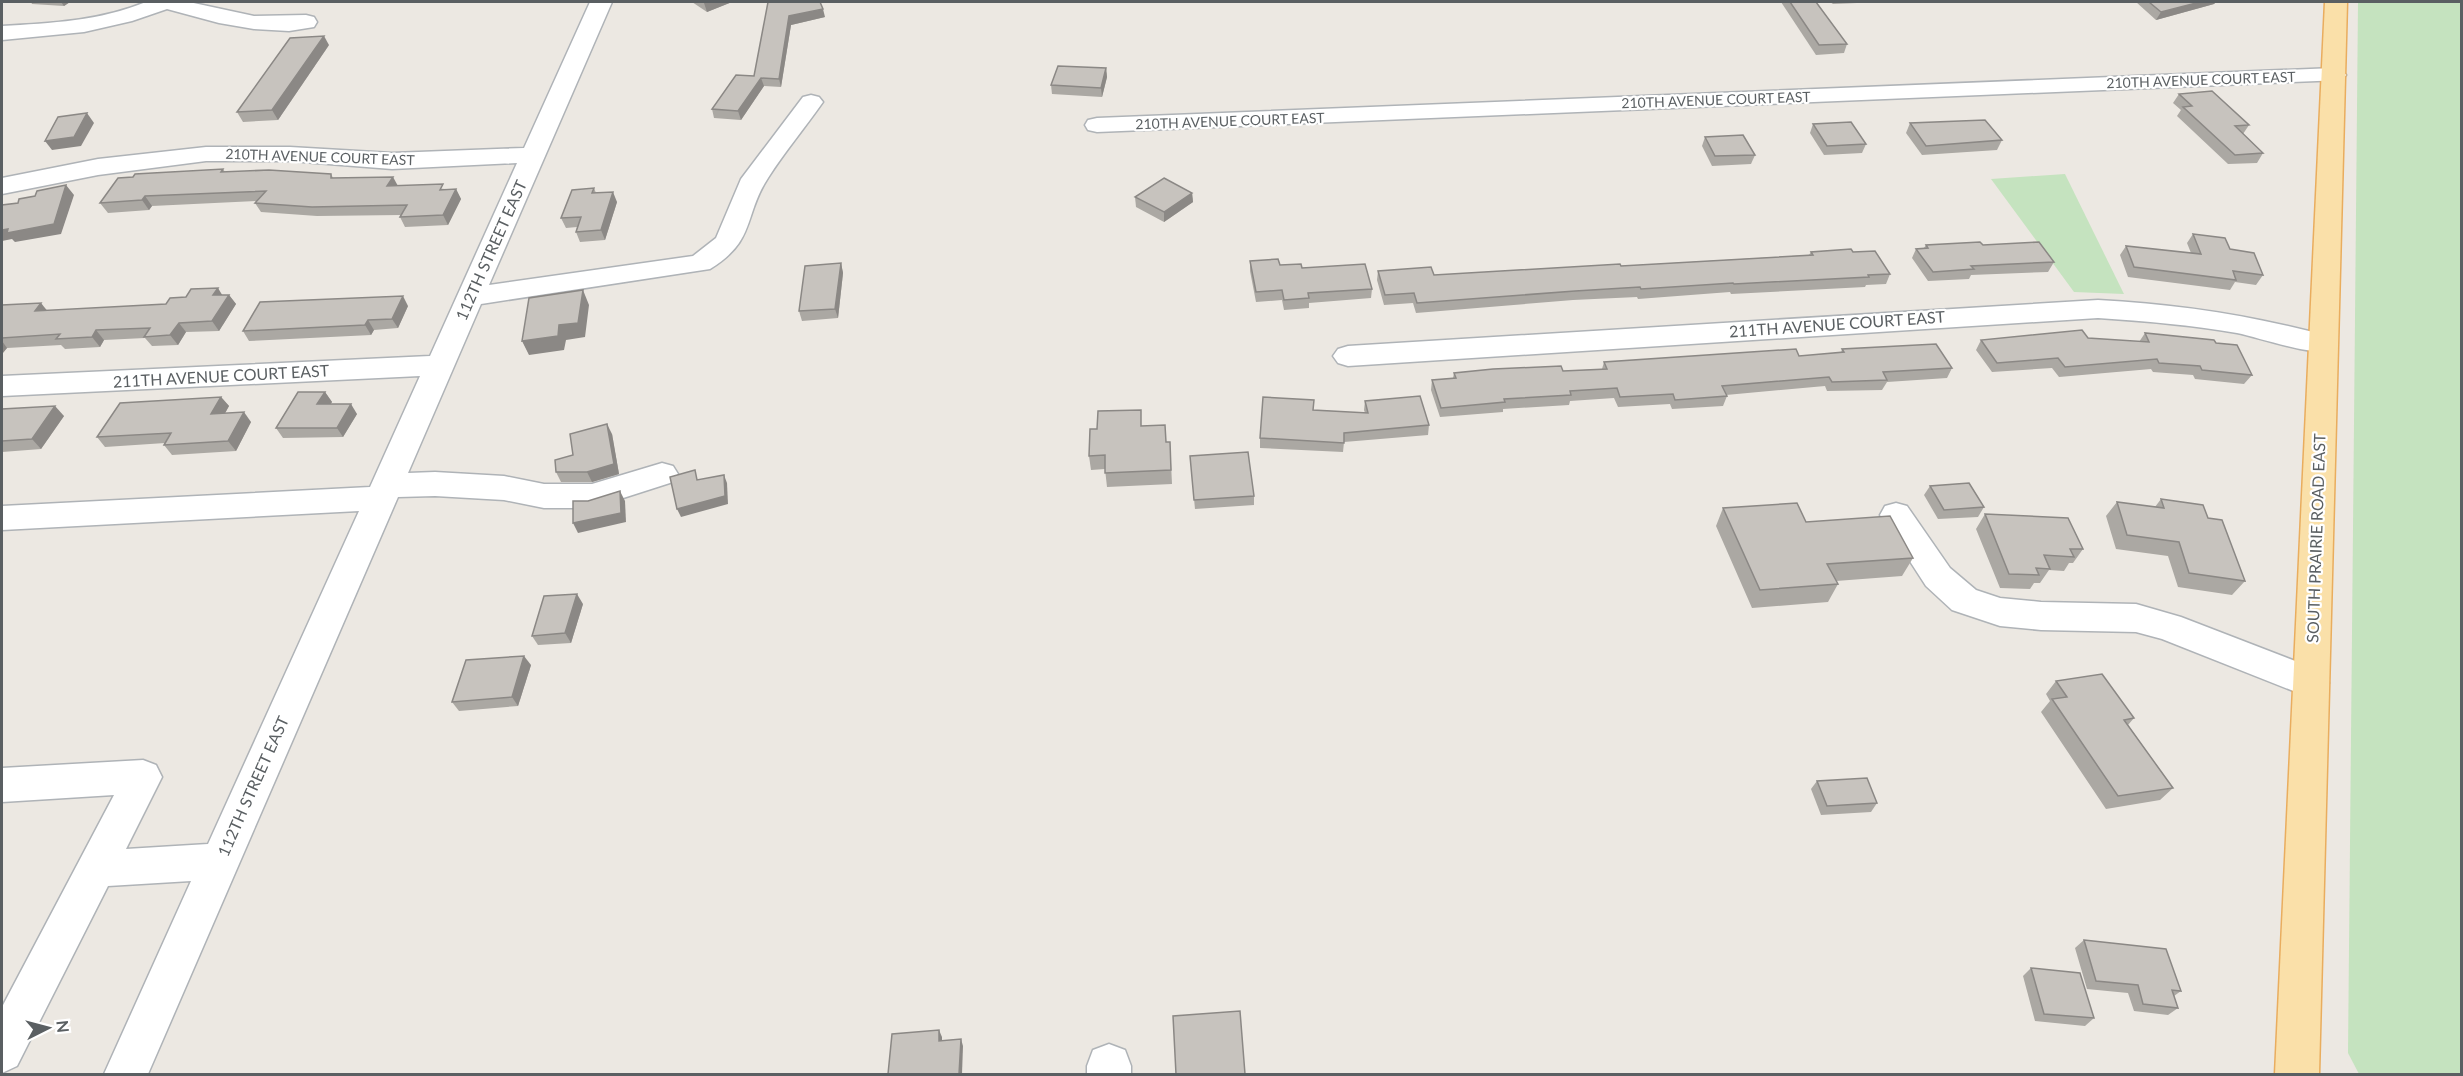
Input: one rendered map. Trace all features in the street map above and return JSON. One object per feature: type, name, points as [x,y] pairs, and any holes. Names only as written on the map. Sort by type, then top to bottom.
[{"type":"main road","name":"SOUTH PRAIRIE ROAD EAST","points":[[2301,1069],[2322,344],[2336,2]]},
{"type":"street","points":[[2,33],[46,31],[104,23],[166,2],[260,22],[290,25],[306,22]]},
{"type":"street","name":"112TH STREET EAST","points":[[126,1074],[601,2]]},
{"type":"street","name":"210TH AVENUE COURT EAST","points":[[1097,125],[2334,75]]},
{"type":"street","points":[[470,297],[700,262],[707,258],[728,242],[753,179],[811,102]]},
{"type":"street","name":"210TH AVENUE COURT EAST","points":[[2,186],[98,167],[206,154],[290,154],[393,161],[533,155]]},
{"type":"street","name":"211TH AVENUE COURT EAST","points":[[1348,356],[2098,309],[2200,318],[2281,333],[2322,344]]},
{"type":"street","name":"211TH AVENUE COURT EAST","points":[[2,386],[440,365]]},
{"type":"street","points":[[2,518],[384,492],[446,485],[504,488],[544,496],[592,496],[662,474]]},
{"type":"street","points":[[1896,516],[1938,577],[1964,600],[2000,612],[2136,618],[2169,627],[2311,683]]},
{"type":"street","points":[[2,785],[142,777],[2,1051]]},
{"type":"street","points":[[95,869],[220,861]]},
{"type":"green space","points":[[2358,2],[2461,2],[2461,1074],[2359,1074],[2348,1053]]},
{"type":"green space","points":[[2065,174],[2124,294],[2074,292],[1991,179]]},
{"type":"building","points":[[768,2],[820,2],[823,9],[789,16],[779,79],[761,78],[738,111],[712,109],[736,75],[754,76]]},
{"type":"building","points":[[1790,2],[1816,2],[1847,44],[1819,45]]},
{"type":"building","points":[[2149,2],[2200,2],[2161,12]]},
{"type":"building","points":[[324,36],[272,110],[237,112],[290,38]]},
{"type":"building","points":[[1058,66],[1106,68],[1101,88],[1051,85]]},
{"type":"building","points":[[2212,91],[2249,125],[2235,126],[2263,153],[2235,155],[2183,107],[2192,106],[2179,94]]},
{"type":"building","points":[[87,113],[74,137],[45,141],[58,117]]},
{"type":"building","points":[[1985,120],[2002,140],[1926,146],[1910,123]]},
{"type":"building","points":[[1851,122],[1866,144],[1827,146],[1813,124]]},
{"type":"building","points":[[1743,135],[1755,155],[1715,156],[1705,137]]},
{"type":"building","points":[[223,169],[221,172],[269,170],[331,174],[331,178],[393,177],[387,186],[443,184],[440,190],[456,189],[443,215],[400,217],[407,205],[312,207],[255,203],[266,191],[145,196],[142,200],[100,203],[118,178],[133,177],[135,174]]},
{"type":"building","points":[[1164,178],[1192,193],[1164,212],[1135,197]]},
{"type":"building","points":[[66,185],[54,224],[7,233],[8,229],[2,230],[2,205],[18,203],[19,199],[35,196],[37,191]]},
{"type":"building","points":[[594,188],[592,193],[613,192],[601,230],[576,232],[581,217],[561,218],[572,190]]},
{"type":"building","points":[[2193,234],[2225,238],[2230,249],[2254,253],[2263,275],[2233,271],[2236,280],[2134,267],[2126,246],[2201,254]]},
{"type":"building","points":[[1980,242],[1983,245],[2039,242],[2054,262],[1971,266],[1974,269],[1933,272],[1916,249],[1928,248],[1926,245]]},
{"type":"building","points":[[1851,249],[1853,252],[1875,251],[1890,274],[1641,289],[1640,287],[1417,303],[1414,293],[1385,295],[1378,271],[1431,267],[1434,275],[1813,255],[1811,252]]},
{"type":"building","points":[[1278,259],[1280,265],[1301,264],[1302,268],[1365,264],[1372,289],[1308,293],[1309,298],[1284,300],[1282,290],[1256,292],[1250,261]]},
{"type":"building","points":[[841,263],[835,309],[799,311],[805,266]]},
{"type":"building","points":[[218,288],[213,295],[229,295],[212,321],[179,323],[170,335],[144,337],[150,328],[96,330],[92,337],[56,339],[60,334],[2,338],[2,305],[41,303],[35,311],[166,304],[170,298],[186,297],[191,289]]},
{"type":"building","points":[[583,290],[578,323],[559,325],[558,336],[522,341],[529,298]]},
{"type":"building","points":[[403,296],[392,319],[368,320],[365,325],[243,331],[260,302]]},
{"type":"building","points":[[2082,330],[2088,338],[2149,342],[2145,333],[2214,340],[2216,343],[2237,345],[2252,375],[2202,370],[2200,366],[2159,363],[2157,359],[2065,367],[2058,358],[1997,363],[1981,340]]},
{"type":"building","points":[[1936,344],[1952,368],[1883,372],[1887,380],[1832,382],[1829,377],[1722,386],[1727,396],[1675,400],[1673,394],[1620,397],[1617,388],[1570,391],[1571,395],[1504,399],[1505,402],[1441,408],[1432,380],[1456,378],[1454,373],[1493,369],[1561,366],[1563,371],[1607,369],[1604,362],[1796,349],[1799,356],[1844,352],[1842,349]]},
{"type":"building","points":[[298,392],[325,392],[317,404],[351,404],[337,428],[276,428]]},
{"type":"building","points":[[1420,396],[1429,425],[1344,433],[1344,443],[1260,438],[1263,397],[1314,400],[1313,410],[1368,413],[1365,401]]},
{"type":"building","points":[[221,397],[211,414],[244,412],[228,441],[164,445],[171,433],[97,437],[120,403]]},
{"type":"building","points":[[55,406],[32,439],[2,441],[2,409]]},
{"type":"building","points":[[1141,410],[1141,426],[1165,425],[1166,442],[1170,442],[1171,470],[1105,473],[1105,455],[1089,456],[1090,429],[1097,429],[1098,411]]},
{"type":"building","points":[[607,424],[614,464],[587,472],[556,472],[555,460],[573,455],[570,434]]},
{"type":"building","points":[[1248,452],[1254,496],[1194,500],[1190,456]]},
{"type":"building","points":[[695,470],[697,480],[724,475],[725,496],[677,509],[670,477]]},
{"type":"building","points":[[1969,483],[1984,507],[1944,510],[1930,486]]},
{"type":"building","points":[[620,491],[621,513],[573,523],[573,501],[588,501]]},
{"type":"building","points":[[2161,499],[2203,505],[2208,518],[2222,520],[2245,581],[2189,573],[2179,542],[2127,535],[2117,502],[2164,508]]},
{"type":"building","points":[[1797,503],[1806,522],[1890,516],[1913,558],[1827,564],[1838,584],[1760,590],[1723,508]]},
{"type":"building","points":[[1985,514],[2068,518],[2083,549],[2070,549],[2074,557],[2044,555],[2050,569],[2036,568],[2039,575],[2009,574]]},
{"type":"building","points":[[577,594],[565,633],[532,636],[544,596]]},
{"type":"building","points":[[524,656],[512,697],[452,702],[466,660]]},
{"type":"building","points":[[2102,674],[2134,718],[2124,720],[2173,788],[2118,796],[2052,699],[2067,697],[2056,681]]},
{"type":"building","points":[[1867,778],[1877,803],[1827,806],[1817,781]]},
{"type":"building","points":[[2084,940],[2166,949],[2181,991],[2172,990],[2178,1008],[2143,1004],[2138,985],[2096,981]]},
{"type":"building","points":[[2031,968],[2080,973],[2094,1018],[2044,1014]]},
{"type":"building","points":[[1240,1011],[1245,1074],[1176,1074],[1173,1016]]},
{"type":"building","points":[[939,1030],[939,1041],[961,1039],[959,1074],[888,1074],[892,1034]]}]
